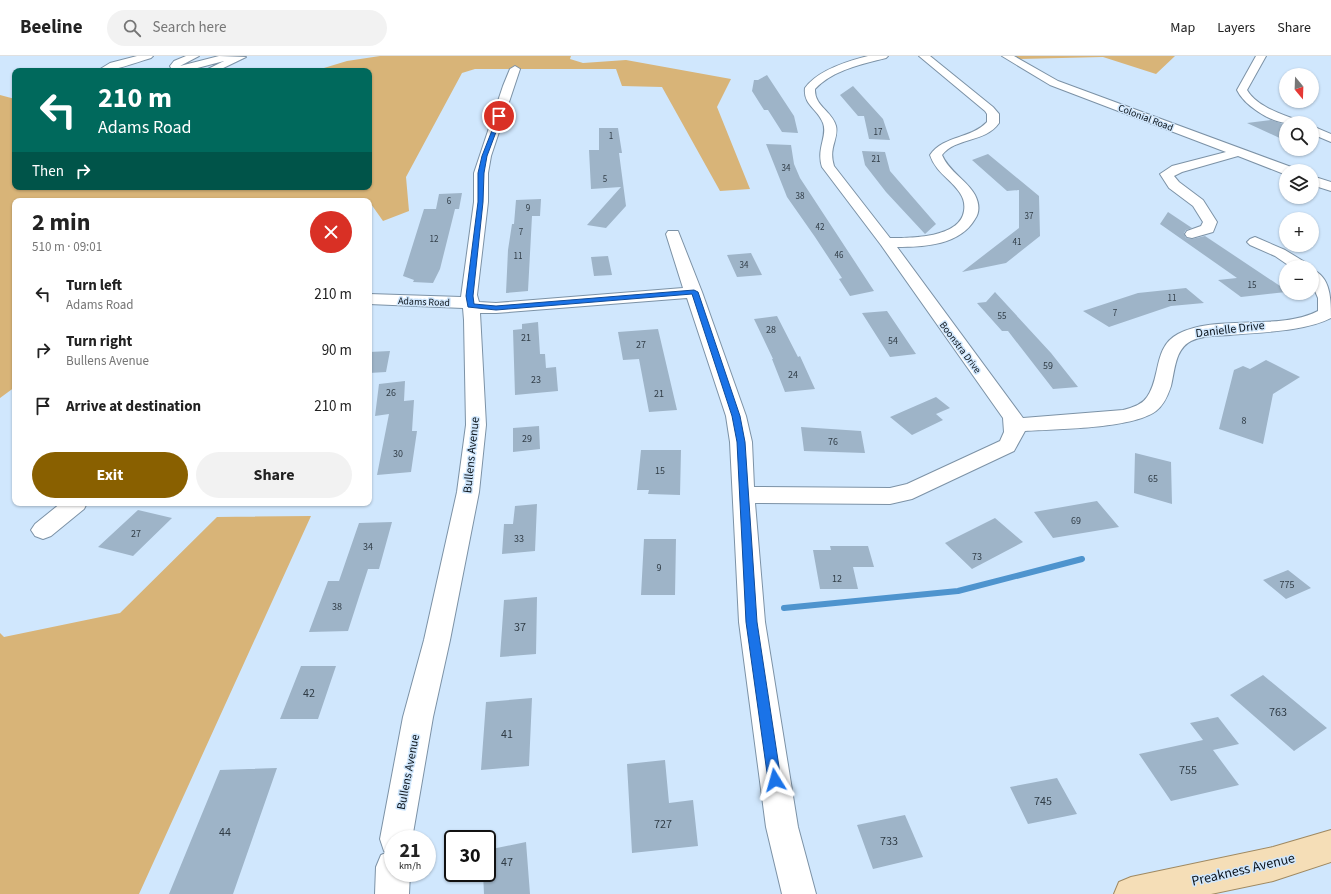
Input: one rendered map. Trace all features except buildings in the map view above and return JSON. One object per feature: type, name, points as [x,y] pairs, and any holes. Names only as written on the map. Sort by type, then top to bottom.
[{"type":"main road","name":"Preakness Avenue","points":[[1131,894],[1273,864],[1331,846]]},
{"type":"street","points":[[108,68],[113,65],[148,56]]},
{"type":"street","points":[[194,56],[177,63],[175,66],[176,68],[190,67],[223,58],[241,56],[215,68]]},
{"type":"street","name":"Boonstra Drive","points":[[883,56],[862,60],[818,80],[813,84],[809,93],[814,104],[829,121],[831,127],[824,151],[828,167],[886,242],[1013,417],[1016,425]]},
{"type":"street","points":[[886,242],[929,241],[952,233],[962,227],[972,211],[971,202],[967,192],[941,167],[936,155],[943,147],[984,132],[993,123],[993,114],[989,108],[924,56]]},
{"type":"street","name":"Colonial Road","points":[[1007,56],[1054,83],[1279,167]]},
{"type":"street","points":[[1261,56],[1242,90],[1244,94],[1264,109],[1280,116]]},
{"type":"street","name":"Bullens Avenue","points":[[398,830],[418,717],[468,492],[476,425],[470,296],[481,202],[481,173],[484,156],[495,131],[508,86],[515,69]]},
{"type":"street","points":[[1319,133],[1331,138]]},
{"type":"street","points":[[1192,234],[1208,229],[1210,222],[1204,209],[1192,197],[1169,180],[1167,174],[1177,169],[1239,152]]},
{"type":"street","points":[[1319,179],[1331,176]]},
{"type":"street","points":[[1319,182],[1331,187]]},
{"type":"street","points":[[673,234],[736,416],[741,442],[752,622],[782,827],[799,894]]},
{"type":"street","points":[[1255,242],[1280,253],[1291,260]]},
{"type":"street","name":"Danielle Drive","points":[[1016,425],[1124,417],[1140,412],[1152,404],[1159,394],[1169,354],[1173,345],[1181,338],[1192,333],[1207,331],[1306,322],[1325,314],[1330,307],[1330,298],[1325,288],[1319,282]]},
{"type":"street","name":"Adams Road","points":[[372,299],[459,302],[471,306],[496,308],[694,292]]},
{"type":"street","points":[[744,495],[874,497],[890,496],[912,491],[1007,446],[1014,437],[1016,425]]},
{"type":"street","points":[[43,530],[72,506]]},
{"type":"street","points":[[392,882],[392,894]]},
{"type":"shaded area","points":[[380,56],[571,56],[570,59],[583,63],[626,60],[731,79],[717,107],[750,189],[720,191],[662,87],[622,86],[616,69],[475,69],[462,73],[406,177],[409,211],[383,221],[372,205],[372,198],[12,198],[12,389],[0,398],[0,95],[12,98],[12,190],[372,190],[372,68],[324,68],[347,61]]},
{"type":"shaded area","points":[[1015,56],[1175,56],[1156,74],[1103,57],[1020,59]]},
{"type":"shaded area","points":[[311,516],[139,894],[0,894],[0,633],[4,637],[120,613],[217,517]]},
{"type":"waterway","points":[[784,608],[958,591],[1082,559]]},
{"type":"route","points":[[499,116],[495,131],[484,156],[481,173],[481,202],[470,296],[471,306],[496,308],[694,292],[736,416],[741,442],[746,544],[752,622],[775,780]]}]
